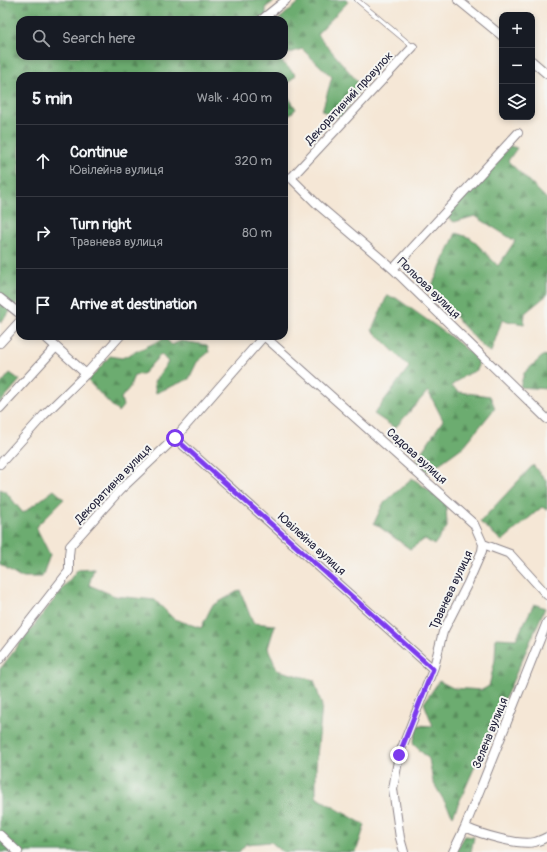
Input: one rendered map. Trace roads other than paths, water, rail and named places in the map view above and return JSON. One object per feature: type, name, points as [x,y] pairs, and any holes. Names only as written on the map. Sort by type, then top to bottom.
[{"type":"street","points":[[266,16],[286,0]]},
{"type":"street","points":[[458,0],[499,34]]},
{"type":"street","name":"Декоративний провулок","points":[[288,178],[414,47]]},
{"type":"street","points":[[535,64],[547,74]]},
{"type":"street","points":[[392,269],[518,133]]},
{"type":"street","name":"Польова вулиця","points":[[288,178],[392,269],[547,419]]},
{"type":"street","points":[[0,298],[16,311]]},
{"type":"street","points":[[0,343],[16,325]]},
{"type":"street","points":[[48,340],[86,374]]},
{"type":"street","points":[[0,464],[44,415],[86,374],[116,340]]},
{"type":"street","name":"Декоративна вулиця","points":[[0,659],[69,571],[68,556],[70,546],[120,490],[175,438],[261,340]]},
{"type":"street","name":"Садова вулиця","points":[[268,340],[474,524],[483,544]]},
{"type":"street","points":[[0,408],[56,347]]},
{"type":"street","name":"Ювілейна вулиця","points":[[175,438],[433,669]]},
{"type":"street","points":[[483,544],[510,554],[547,595]]},
{"type":"street","name":"Травнева вулиця","points":[[404,852],[400,838],[393,789],[399,755],[433,669],[443,632],[468,583],[482,551],[483,544]]},
{"type":"street","name":"Зелена вулиця","points":[[453,852],[465,827],[547,622]]},
{"type":"street","points":[[465,827],[476,832],[514,842],[534,842],[547,837]]},
{"type":"street","points":[[0,835],[18,852]]},
{"type":"lane","points":[[356,0],[414,47]]}]
